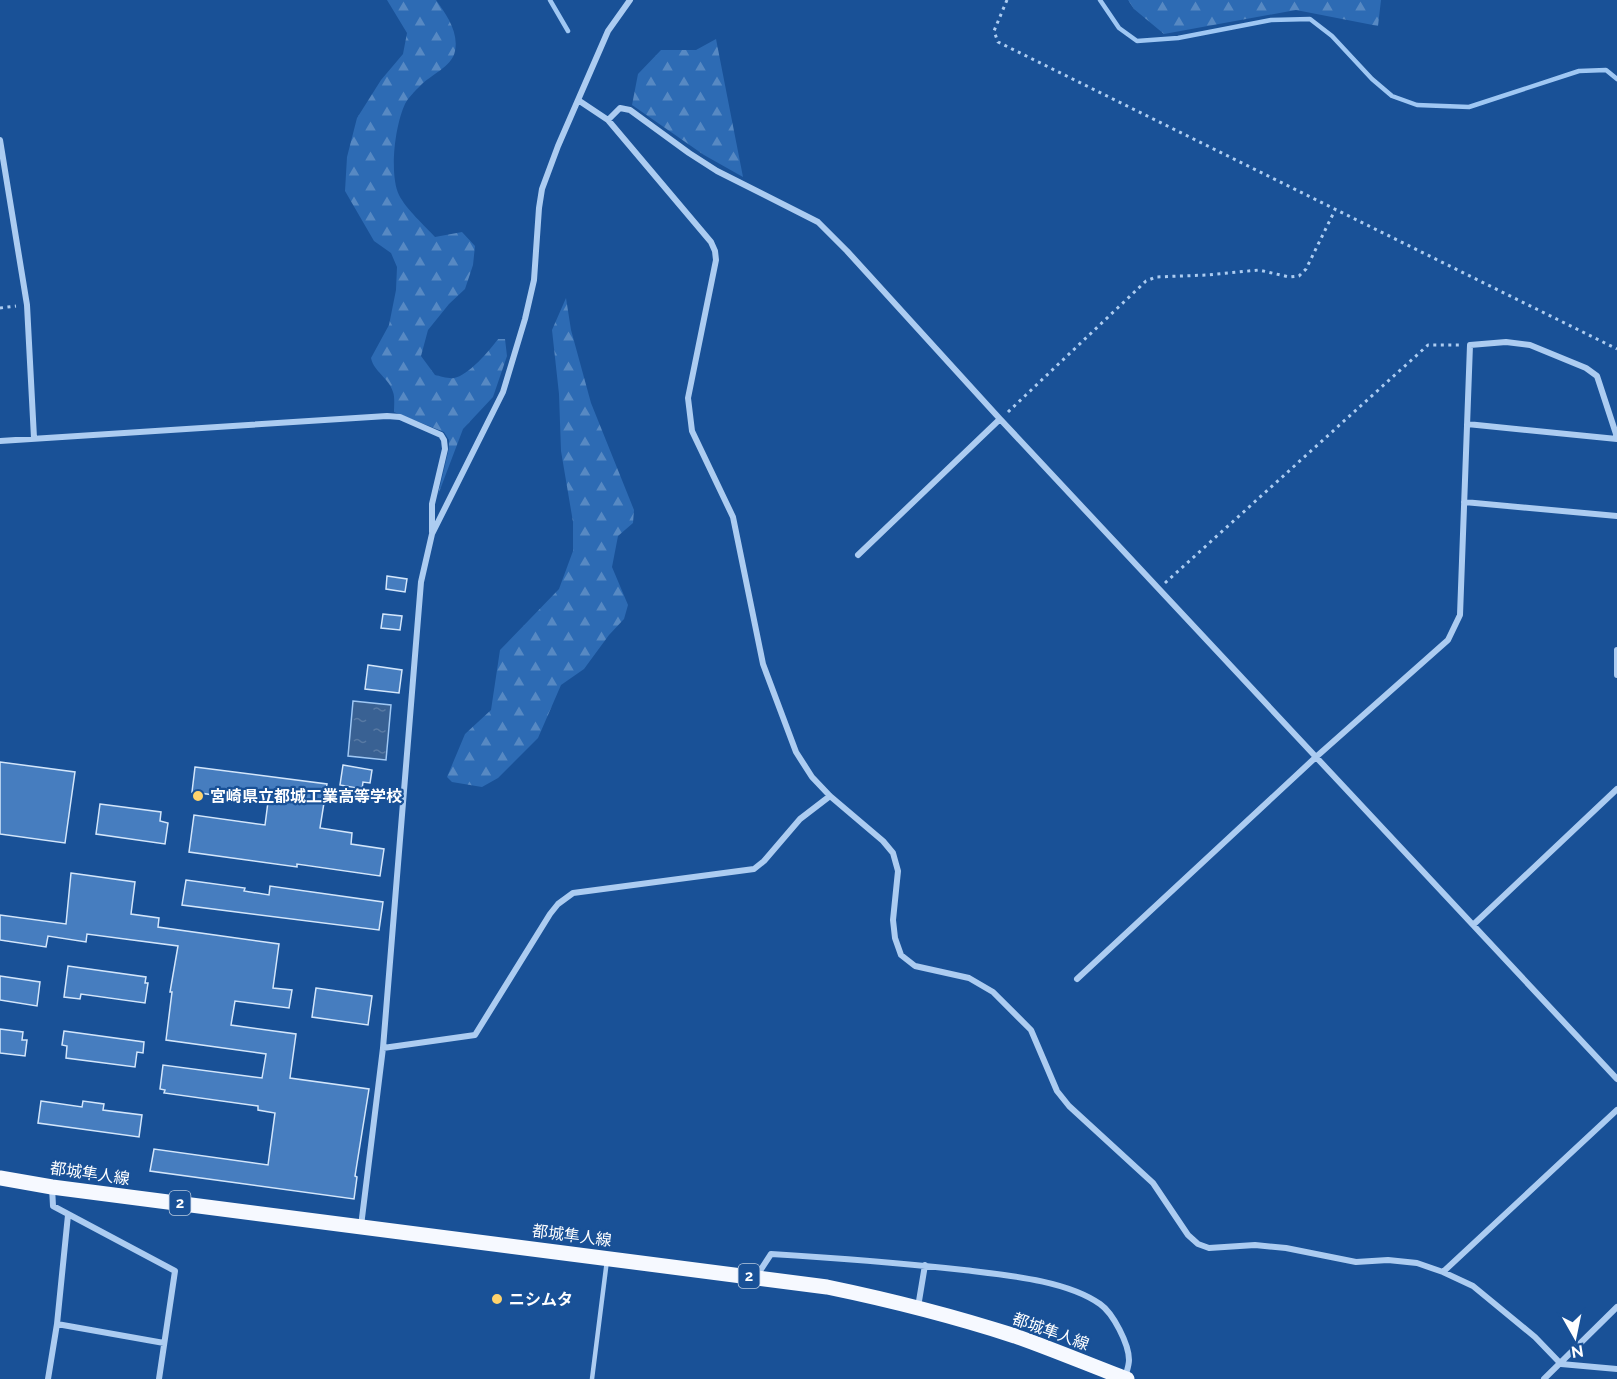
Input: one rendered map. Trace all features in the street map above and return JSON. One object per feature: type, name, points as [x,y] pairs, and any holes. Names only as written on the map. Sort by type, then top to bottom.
[{"type":"main road","name":"都城隼人線","points":[[0,1178],[52,1187],[826,1287],[918,1308],[1017,1337],[1126,1379]]},
{"type":"street","points":[[432,534],[503,392],[534,280],[538,208],[542,189],[558,146],[608,31],[630,0]]},
{"type":"street","points":[[578,100],[608,120],[704,233],[715,250],[716,260],[688,398],[692,430],[733,517],[756,640],[771,689],[796,752],[812,777],[830,796],[883,841],[893,853],[898,871],[893,920],[895,938],[901,955],[915,966],[969,978],[993,992],[1031,1030],[1057,1091],[1069,1106],[1153,1183],[1188,1235],[1198,1244],[1209,1248],[1255,1245],[1286,1248],[1356,1263],[1388,1260],[1417,1263],[1473,1286],[1535,1337],[1561,1364],[1617,1369]]},
{"type":"street","points":[[608,120],[620,108],[630,110],[717,171],[818,222],[847,250],[1000,419],[1617,1079]]},
{"type":"street","points":[[0,140],[3,170],[27,305],[34,438]]},
{"type":"street","points":[[1077,979],[1316,757],[1448,640],[1460,615],[1464,502],[1470,345],[1506,342],[1530,345],[1586,368],[1597,376],[1617,438],[1467,424]]},
{"type":"street","points":[[0,441],[387,416],[400,417],[441,435],[444,440],[445,449],[432,504],[432,534],[421,582],[383,1048],[361,1227]]},
{"type":"street","points":[[858,555],[1000,419]]},
{"type":"street","points":[[1464,502],[1617,516]]},
{"type":"street","points":[[1617,650],[1617,675]]},
{"type":"street","points":[[1473,925],[1617,789]]},
{"type":"street","points":[[383,1048],[475,1035],[550,914],[558,904],[573,893],[754,869],[764,861],[800,819],[830,796]]},
{"type":"street","points":[[1443,1272],[1617,1110]]},
{"type":"street","points":[[52,1187],[53,1206],[175,1271],[159,1379]]},
{"type":"street","points":[[48,1379],[57,1323],[68,1215]]},
{"type":"street","points":[[756,1277],[771,1254],[925,1265],[1017,1276],[1081,1292],[1103,1305],[1122,1336],[1129,1359],[1126,1379]]},
{"type":"street","points":[[918,1308],[925,1265]]},
{"type":"street","points":[[1544,1379],[1617,1307]]},
{"type":"street","points":[[57,1323],[164,1343]]},
{"type":"lane","points":[[592,1379],[608,1258]]},
{"type":"path","points":[[1007,0],[994,31],[998,42],[1617,349]]},
{"type":"path","points":[[1000,419],[1146,281],[1156,277],[1259,270],[1289,278],[1299,276],[1306,269],[1335,210]]},
{"type":"path","points":[[0,308],[27,305]]},
{"type":"path","points":[[1159,589],[1428,345],[1470,345]]},
{"type":"green space","points":[[387,0],[436,0],[451,24],[456,44],[450,62],[424,82],[405,104],[398,124],[394,150],[396,186],[399,195],[411,212],[435,237],[462,232],[475,246],[473,265],[465,289],[449,304],[428,330],[421,356],[435,375],[452,378],[472,368],[498,339],[505,339],[507,356],[493,397],[463,429],[438,495],[449,440],[444,432],[394,412],[394,396],[391,387],[375,367],[371,358],[389,325],[396,290],[397,267],[391,253],[374,241],[345,191],[347,157],[357,118],[381,80],[403,54],[407,33]]},
{"type":"green space","points":[[1128,0],[1381,0],[1378,26],[1296,10],[1164,34],[1134,9]]},
{"type":"green space","points":[[716,39],[743,177],[704,155],[632,105],[638,74],[661,50],[696,50]]},
{"type":"green space","points":[[566,298],[571,330],[591,403],[634,510],[633,523],[618,536],[612,567],[628,605],[624,619],[584,669],[561,685],[538,738],[498,778],[482,787],[452,782],[447,777],[465,734],[491,710],[500,650],[559,589],[573,551],[573,522],[561,451],[559,394],[552,330]]},
{"type":"water","points":[[353,701],[391,705],[386,760],[348,756]]},
{"type":"building","points":[[387,576],[407,579],[405,592],[386,589]]},
{"type":"building","points":[[383,614],[402,616],[400,630],[381,628]]},
{"type":"building","points":[[368,665],[402,670],[399,693],[365,689]]},
{"type":"building","points":[[0,762],[75,772],[65,843],[0,834]]},
{"type":"building","points":[[343,765],[372,770],[370,783],[363,782],[362,789],[340,785]]},
{"type":"building","points":[[195,767],[327,784],[320,828],[352,833],[351,844],[384,849],[380,876],[189,852],[194,815],[265,825],[268,802],[192,792]]},
{"type":"building","points":[[100,804],[161,812],[160,821],[168,823],[165,844],[96,834]]},
{"type":"building","points":[[71,873],[135,882],[131,914],[159,918],[158,927],[279,944],[273,988],[292,990],[289,1008],[235,1001],[231,1025],[296,1034],[290,1078],[369,1089],[355,1176],[357,1177],[354,1199],[150,1171],[154,1149],[268,1165],[275,1113],[258,1110],[258,1106],[164,1093],[165,1090],[160,1089],[163,1065],[262,1078],[266,1054],[166,1040],[172,992],[170,992],[178,946],[87,934],[86,942],[48,936],[46,947],[0,940],[0,915],[66,924]]},
{"type":"building","points":[[186,880],[245,888],[244,891],[269,895],[270,886],[383,902],[379,930],[182,905]]},
{"type":"building","points":[[68,966],[146,977],[145,983],[148,983],[145,1003],[81,994],[80,999],[64,997]]},
{"type":"building","points":[[0,976],[40,982],[37,1006],[0,1000]]},
{"type":"building","points":[[316,988],[372,996],[368,1025],[312,1017]]},
{"type":"building","points":[[0,1029],[23,1032],[22,1040],[27,1040],[25,1056],[0,1053]]},
{"type":"building","points":[[64,1031],[144,1042],[143,1053],[137,1052],[135,1067],[66,1058],[67,1046],[62,1045]]},
{"type":"building","points":[[41,1101],[82,1107],[83,1101],[104,1104],[103,1110],[142,1115],[139,1137],[38,1123]]},
{"type":"waterway","points":[[550,0],[568,31]]},
{"type":"waterway","points":[[1100,0],[1119,28],[1137,41],[1178,38],[1271,20],[1310,19],[1332,36],[1372,79],[1392,96],[1417,105],[1469,107],[1579,71],[1606,70],[1617,79]]},
{"type":"place","name":"宮崎県立都城工業高等学校","points":[[198,796]]},
{"type":"place","name":"ニシムタ","points":[[497,1299]]}]
